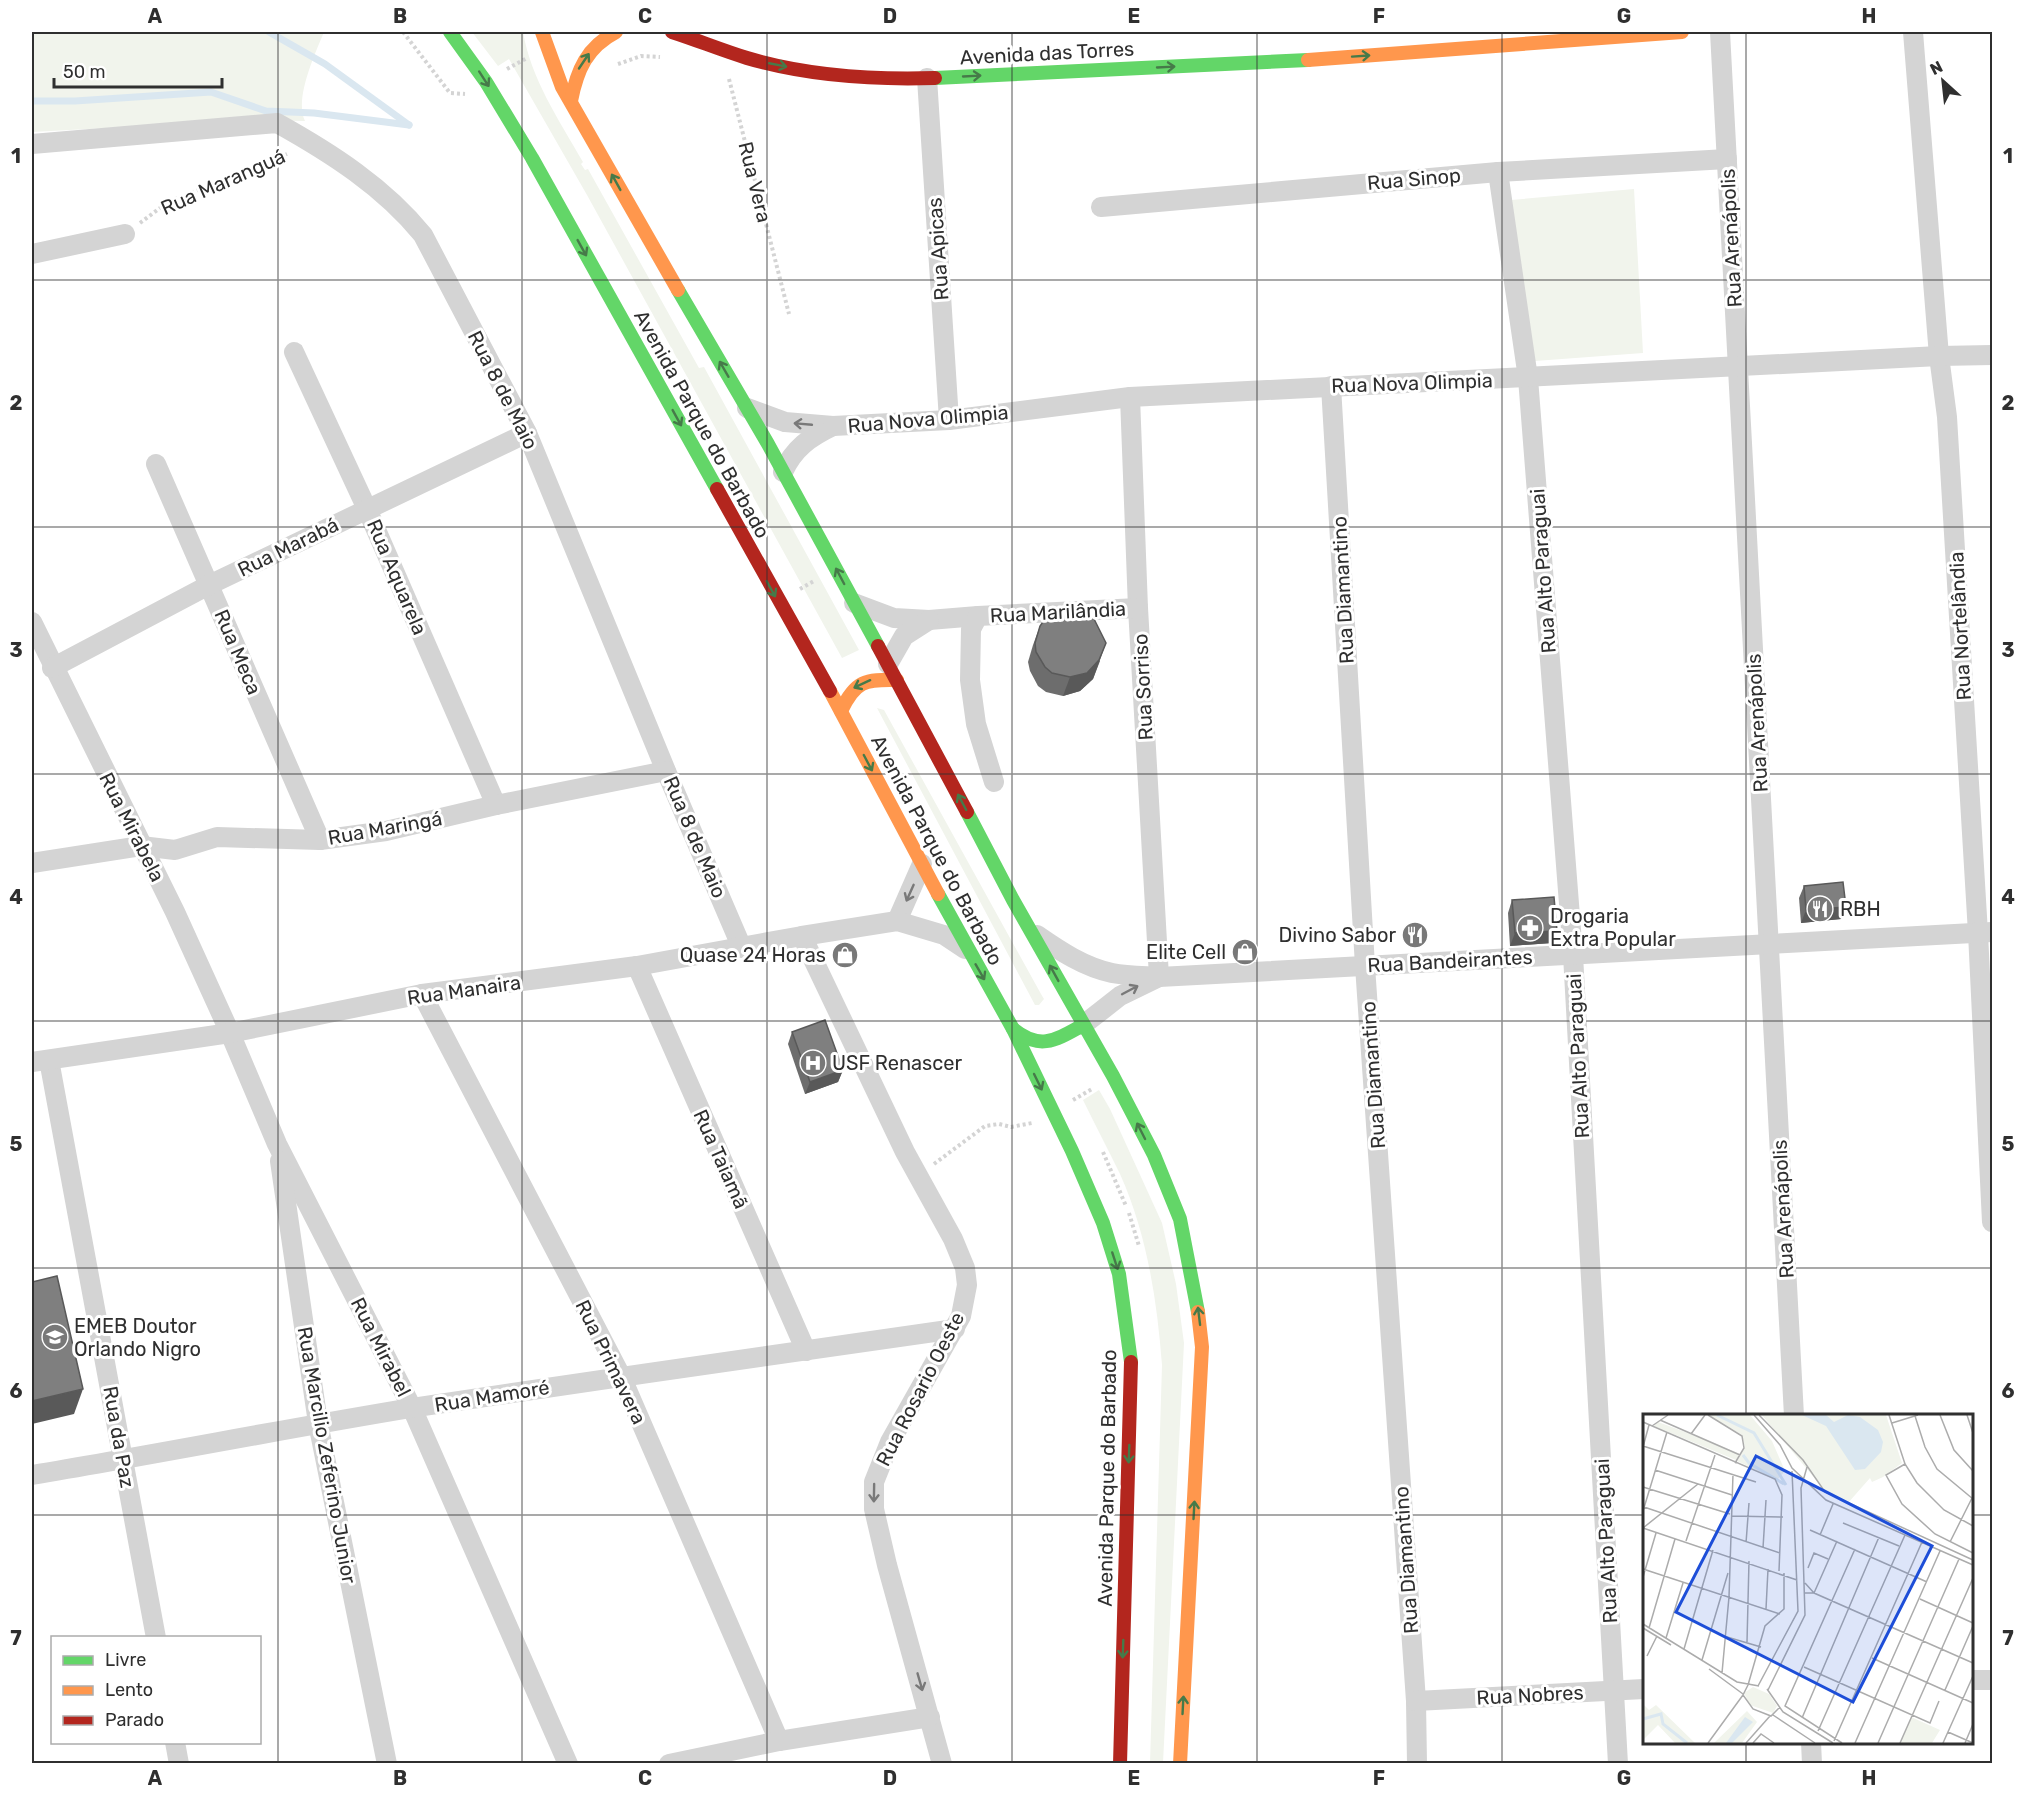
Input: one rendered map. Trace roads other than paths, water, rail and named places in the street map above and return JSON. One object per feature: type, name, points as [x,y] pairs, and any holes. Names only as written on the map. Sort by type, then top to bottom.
[{"type":"main road","name":"Avenida Parque do Barbado","points":[[450,32],[486,82],[532,158],[841,711],[968,950],[1013,1029],[1072,1151],[1103,1223],[1119,1274],[1131,1360],[1120,1764]]},
{"type":"main road","points":[[542,32],[553,66],[571,101],[643,231],[783,472],[893,672],[1031,932],[1113,1076],[1154,1155],[1179,1219],[1197,1301],[1202,1347],[1180,1764]]},
{"type":"main road","points":[[571,101],[574,81],[583,61],[592,48],[616,32]]},
{"type":"main road","name":"Avenida das Torres","points":[[672,32],[773,64],[843,77],[889,79],[1236,64],[1544,44],[1682,32]]},
{"type":"main road","points":[[841,711],[849,693],[856,686],[893,672]]},
{"type":"main road","points":[[1013,1029],[1029,1041],[1039,1042],[1066,1034],[1083,1024]]},
{"type":"street","name":"Rua Arenápolis","points":[[1720,32],[1794,1414]]},
{"type":"street","name":"Rua Nortelândia","points":[[1913,32],[1939,356],[1947,417],[1985,932],[1992,1222]]},
{"type":"street","name":"Rua Apicas","points":[[927,78],[949,420]]},
{"type":"street","name":"Rua 8 de Maio","points":[[32,144],[277,123],[313,143],[388,197],[408,216],[423,235],[527,433],[666,771],[742,948]]},
{"type":"street","name":"Rua Sinop","points":[[1101,207],[1498,172],[1727,159]]},
{"type":"street","name":"Rua Alto Paraguai","points":[[1498,172],[1528,378],[1573,955],[1618,1764]]},
{"type":"street","points":[[32,254],[125,234]]},
{"type":"street","name":"Rua Aquarela","points":[[294,352],[367,509],[496,805]]},
{"type":"street","name":"Rua Nova Olimpia","points":[[747,408],[785,422],[833,426],[949,420],[1130,397],[1992,355]]},
{"type":"street","name":"Rua Diamantino","points":[[1332,386],[1365,966],[1416,1701],[1417,1764]]},
{"type":"street","name":"Rua Sorriso","points":[[1130,397],[1138,608],[1159,977]]},
{"type":"street","name":"Rua Nova Olimpia","points":[[783,472],[790,457],[800,446],[814,435],[833,426]]},
{"type":"street","name":"Rua Marabá","points":[[52,668],[209,585],[527,433]]},
{"type":"street","name":"Rua Meca","points":[[156,464],[320,840]]},
{"type":"street","name":"Rua Marilândia","points":[[854,603],[887,617],[929,620],[1138,608]]},
{"type":"street","name":"Rua Marilândia","points":[[978,616],[971,629],[969,680],[976,724],[994,782]]},
{"type":"street","name":"Rua Marilândia","points":[[893,672],[897,645],[904,636],[929,620]]},
{"type":"street","name":"Rua Mirabela","points":[[32,622],[37,648],[52,668],[175,912],[230,1033]]},
{"type":"street","name":"Rua Maringá","points":[[32,863],[141,846],[175,850],[217,837],[320,840],[386,831],[496,805],[666,771]]},
{"type":"street","points":[[897,921],[922,864]]},
{"type":"street","name":"Rua Manaira","points":[[40,1061],[230,1033],[422,994],[637,966],[897,921],[944,935],[968,950]]},
{"type":"street","name":"Rua Bandeirantes","points":[[1031,932],[1087,965],[1113,973],[1159,977],[1985,932]]},
{"type":"street","name":"Rua Rosario Oeste","points":[[802,936],[916,1173],[953,1239],[964,1268],[967,1285],[955,1329],[890,1442],[874,1482],[874,1509],[884,1554],[942,1764]]},
{"type":"street","name":"Rua Taiamã","points":[[637,966],[806,1351]]},
{"type":"street","name":"Rua Bandeirantes","points":[[1083,1024],[1120,996],[1159,977]]},
{"type":"street","name":"Rua Primavera","points":[[422,994],[621,1376],[779,1741]]},
{"type":"street","name":"Rua Mirabel","points":[[230,1033],[277,1144],[412,1408],[568,1764]]},
{"type":"street","name":"Rua da Paz","points":[[40,1061],[123,1460],[156,1636]]},
{"type":"street","name":"Rua Marcilio Zeferino Junior","points":[[277,1144],[318,1424],[387,1764]]},
{"type":"street","name":"Rua Mamoré","points":[[32,1475],[412,1408],[955,1329]]},
{"type":"street","points":[[1973,1680],[1992,1680]]},
{"type":"street","name":"Rua Nobres","points":[[1416,1701],[1643,1689]]},
{"type":"street","points":[[669,1764],[779,1741],[930,1717]]},
{"type":"street","points":[[175,1744],[179,1764]]},
{"type":"street","points":[[1811,1744],[1812,1764]]},
{"type":"waterway","points":[[269,32],[325,64],[409,125]]},
{"type":"waterway","points":[[32,101],[75,101],[211,92],[266,111],[314,113],[409,125]]},
{"type":"place","name":"RBH","points":[[1820,909]]},
{"type":"place","name":"Drogaria Extra Popular","points":[[1530,928]]},
{"type":"place","name":"Divino Sabor","points":[[1415,935]]},
{"type":"place","name":"Elite Cell","points":[[1245,952]]},
{"type":"place","name":"Quase 24 Horas","points":[[845,955]]},
{"type":"place","name":"USF Renascer","points":[[813,1063]]},
{"type":"place","name":"EMEB Doutor Orlando Nigro","points":[[55,1337]]}]
